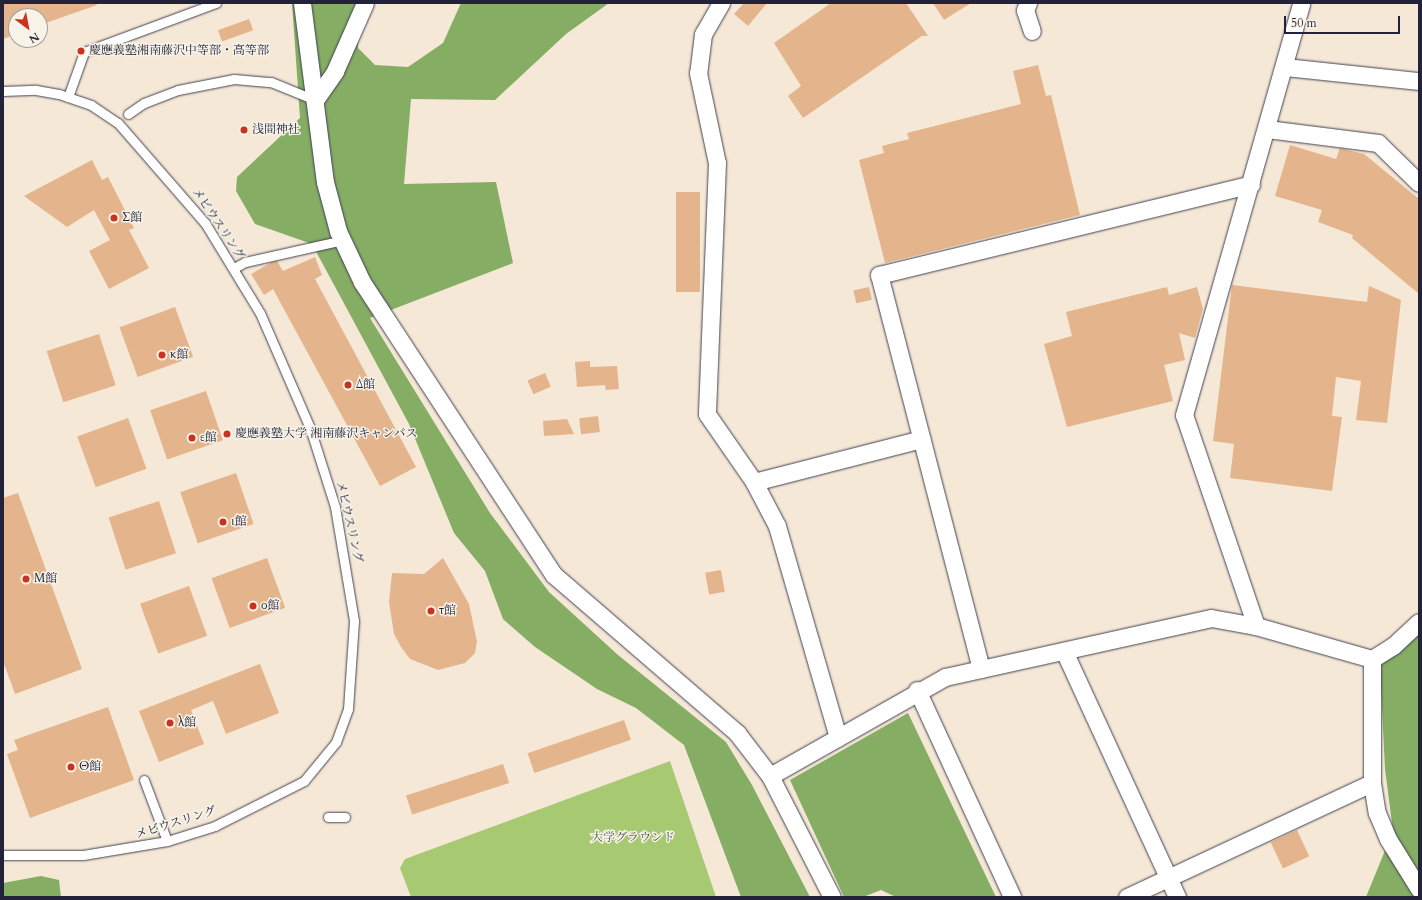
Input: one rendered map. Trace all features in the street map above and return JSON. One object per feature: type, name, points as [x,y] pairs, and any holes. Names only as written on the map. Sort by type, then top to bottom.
[{"type":"street","points":[[302,3],[325,182],[343,240],[362,282],[554,575],[737,733],[770,776],[832,897]]},
{"type":"street","points":[[315,100],[335,71],[364,3]]},
{"type":"street","points":[[721,3],[703,34],[698,73],[717,164],[708,414],[754,482],[778,526],[838,737]]},
{"type":"street","points":[[1028,3],[1025,10],[1032,31]]},
{"type":"street","points":[[1256,626],[1184,415],[1285,67],[1301,3]]},
{"type":"street","points":[[1285,67],[1419,81]]},
{"type":"street","points":[[1267,129],[1378,143],[1419,183]]},
{"type":"street","points":[[981,669],[879,275],[1251,184]]},
{"type":"street","points":[[754,482],[922,439]]},
{"type":"street","points":[[770,776],[917,690],[945,677],[1211,618],[1256,626],[1372,659],[1393,646],[1419,622]]},
{"type":"street","points":[[1064,651],[1177,897]]},
{"type":"street","points":[[1372,659],[1372,783],[1377,813],[1388,839],[1419,889]]},
{"type":"street","points":[[917,690],[1012,897]]},
{"type":"street","points":[[1127,897],[1169,879],[1372,783]]},
{"type":"lane","points":[[68,97],[84,52],[216,3]]},
{"type":"lane","points":[[128,114],[144,103],[178,90],[234,79],[271,82],[315,100]]},
{"type":"lane","name":"メビウスリング","points":[[3,91],[36,90],[68,97],[102,112],[138,143],[184,195],[234,268],[278,351],[310,428],[331,494],[352,599],[352,682],[348,709],[336,742],[313,774],[286,792],[215,826],[167,841],[83,855],[3,855]]},
{"type":"lane","points":[[234,268],[245,262],[343,240]]},
{"type":"lane","points":[[144,780],[167,841]]},
{"type":"lane","points":[[328,817],[345,817]]},
{"type":"green space","points":[[292,3],[358,3],[358,48],[375,65],[408,67],[443,43],[461,3],[609,3],[566,34],[495,100],[411,99],[404,184],[496,182],[513,263],[370,318],[490,513],[549,592],[618,655],[726,742],[752,785],[810,897],[741,897],[684,745],[636,708],[597,689],[535,647],[503,619],[485,571],[454,533],[409,424],[312,244],[255,224],[236,191],[237,177],[300,118]]},
{"type":"green space","points":[[1419,633],[1419,897],[1366,897],[1393,831],[1385,769],[1380,666]]},
{"type":"green space","points":[[908,713],[996,897],[896,897],[881,890],[863,897],[844,897],[790,780]]},
{"type":"green space","name":"大学グラウンド","points":[[670,761],[716,897],[411,897],[400,868],[405,859]]},
{"type":"green space","points":[[41,876],[59,880],[61,897],[3,897],[3,883]]},
{"type":"building","points":[[3,3],[96,3],[97,5],[48,22],[48,8],[8,8],[8,37],[3,39]]},
{"type":"building","points":[[744,3],[767,3],[748,26],[734,14]]},
{"type":"building","points":[[831,3],[906,3],[928,36],[922,36],[803,118],[788,96],[801,86],[774,43]]},
{"type":"building","points":[[933,3],[971,3],[944,20]]},
{"type":"building","points":[[249,19],[253,30],[222,42],[218,30]]},
{"type":"building","points":[[1038,65],[1046,96],[1051,95],[1080,215],[885,263],[859,160],[884,153],[882,146],[909,139],[907,133],[1021,104],[1013,71]]},
{"type":"building","points":[[1290,145],[1336,159],[1340,148],[1364,154],[1419,199],[1419,294],[1352,238],[1353,235],[1318,222],[1322,210],[1275,196]]},
{"type":"building","name":"Σ館","points":[[92,160],[102,180],[108,177],[134,228],[129,230],[149,268],[109,289],[89,251],[110,240],[94,210],[67,227],[24,196]]},
{"type":"building","points":[[676,192],[700,192],[700,292],[676,292]]},
{"type":"building","name":"Δ館","points":[[315,257],[322,275],[315,279],[416,467],[380,486],[273,289],[264,295],[251,274],[272,262],[277,261],[283,271]]},
{"type":"building","points":[[1232,285],[1367,302],[1369,286],[1401,300],[1387,423],[1356,420],[1361,381],[1336,377],[1332,416],[1342,417],[1332,491],[1230,478],[1234,444],[1213,441]]},
{"type":"building","points":[[869,287],[872,300],[856,303],[853,291]]},
{"type":"building","points":[[1167,287],[1169,295],[1197,287],[1203,309],[1195,338],[1179,333],[1185,360],[1164,365],[1173,401],[1067,427],[1044,344],[1072,336],[1066,312]]},
{"type":"building","points":[[175,307],[193,357],[138,377],[120,327]]},
{"type":"building","points":[[99,334],[116,385],[63,402],[47,351]]},
{"type":"building","points":[[590,361],[590,367],[617,366],[619,389],[606,390],[605,385],[577,387],[575,362]]},
{"type":"building","points":[[545,373],[551,387],[533,394],[528,380]]},
{"type":"building","points":[[206,391],[223,440],[167,459],[150,410]]},
{"type":"building","points":[[598,416],[600,432],[581,434],[579,418]]},
{"type":"building","points":[[128,418],[146,469],[96,487],[77,436]]},
{"type":"building","points":[[567,419],[574,434],[544,436],[543,421]]},
{"type":"building","points":[[236,473],[254,524],[198,543],[180,492]]},
{"type":"building","name":"Μ館","points":[[18,493],[82,669],[15,694],[3,661],[3,498]]},
{"type":"building","points":[[159,501],[176,553],[126,570],[109,517]]},
{"type":"building","points":[[267,558],[285,608],[230,628],[212,578]]},
{"type":"building","name":"τ館","points":[[443,558],[469,604],[477,642],[475,653],[465,663],[438,670],[410,659],[401,647],[394,634],[389,602],[392,573],[424,574]]},
{"type":"building","points":[[721,570],[725,592],[709,594],[705,573]]},
{"type":"building","points":[[189,586],[207,636],[158,654],[140,604]]},
{"type":"building","name":"λ館","points":[[260,664],[279,713],[226,734],[213,701],[191,710],[204,744],[159,762],[139,711]]},
{"type":"building","name":"Θ館","points":[[108,707],[134,780],[30,818],[7,754],[18,750],[14,740]]},
{"type":"building","points":[[624,720],[631,740],[534,773],[528,753]]},
{"type":"building","points":[[503,764],[509,783],[412,815],[406,796]]},
{"type":"building","points":[[1297,830],[1309,856],[1283,869],[1271,842]]},
{"type":"place","name":"慶應義塾湘南藤沢中等部・高等部","points":[[81,51]]},
{"type":"place","name":"浅間神社","points":[[244,130]]},
{"type":"place","name":"Σ館","points":[[114,218]]},
{"type":"place","name":"κ館","points":[[162,355]]},
{"type":"place","name":"Δ館","points":[[348,385]]},
{"type":"place","name":"慶應義塾大学 湘南藤沢キャンパス","points":[[227,434]]},
{"type":"place","name":"ε館","points":[[192,438]]},
{"type":"place","name":"ι館","points":[[223,522]]},
{"type":"place","name":"Μ館","points":[[26,579]]},
{"type":"place","name":"ο館","points":[[253,606]]},
{"type":"place","name":"τ館","points":[[431,611]]},
{"type":"place","name":"λ館","points":[[170,723]]},
{"type":"place","name":"Θ館","points":[[71,767]]}]
